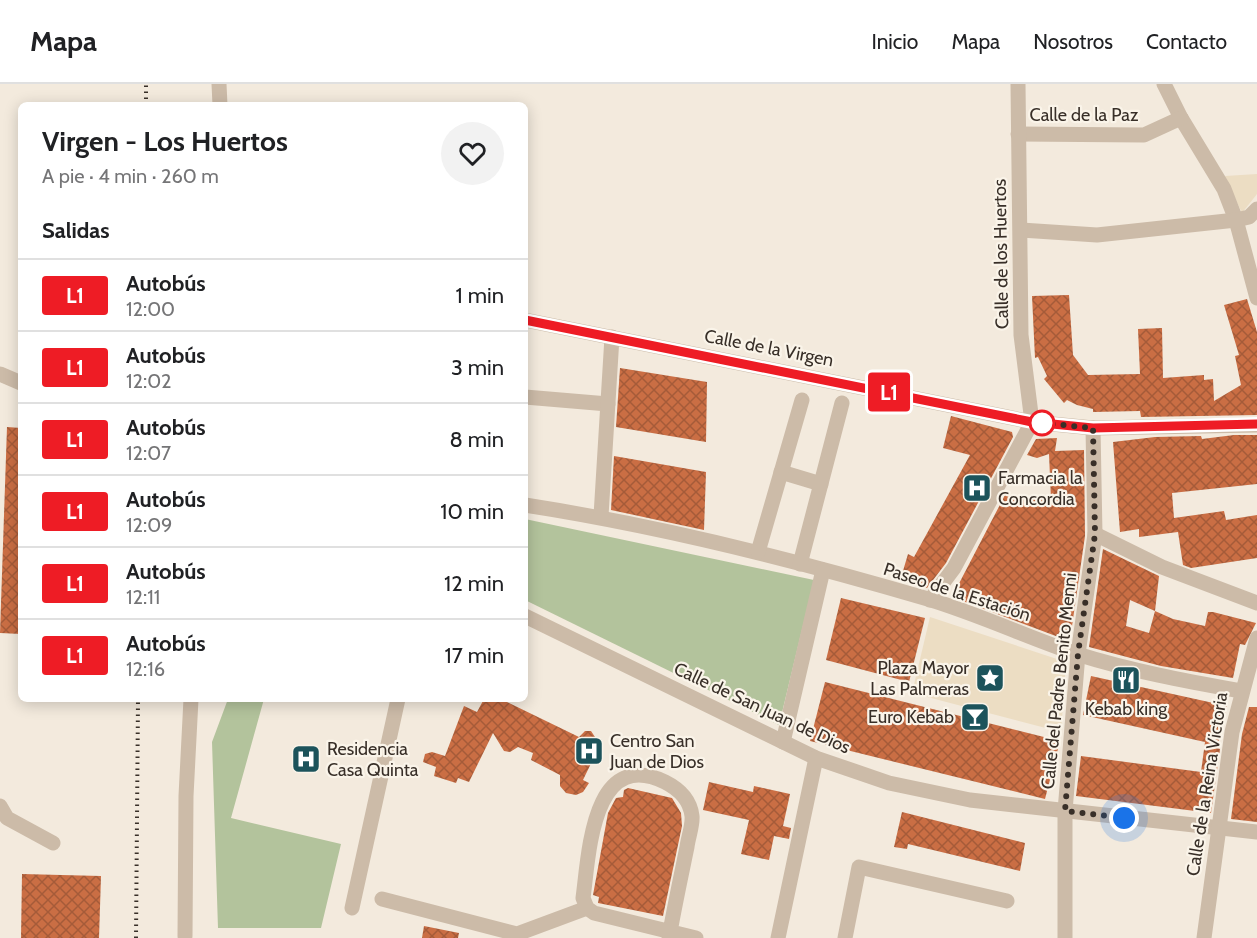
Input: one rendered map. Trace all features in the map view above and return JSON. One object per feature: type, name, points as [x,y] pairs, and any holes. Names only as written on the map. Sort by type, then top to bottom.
[{"type":"street","points":[[219,84],[220,102]]},
{"type":"street","name":"Calle de los Huertos","points":[[1018,84],[1021,336],[1032,422]]},
{"type":"street","points":[[1164,84],[1181,118],[1224,189],[1236,220],[1257,298]]},
{"type":"street","name":"Calle de la Paz","points":[[1018,134],[1144,135],[1181,118]]},
{"type":"street","points":[[1021,230],[1097,235],[1236,220],[1249,217],[1257,209]]},
{"type":"street","name":"Calle de la Virgen","points":[[528,321],[1032,422],[1093,428],[1257,424]]},
{"type":"street","points":[[601,516],[612,337]]},
{"type":"street","points":[[0,374],[18,382]]},
{"type":"street","points":[[528,397],[608,404]]},
{"type":"street","points":[[758,552],[802,400]]},
{"type":"street","points":[[800,564],[842,404]]},
{"type":"street","points":[[930,600],[954,568],[1032,422]]},
{"type":"street","name":"Calle del Padre Benito Menni","points":[[1065,938],[1065,811],[1078,654],[1095,534],[1093,428]]},
{"type":"street","points":[[781,472],[821,484]]},
{"type":"street","name":"Paseo de la Estación","points":[[528,505],[601,516],[758,552],[930,600],[1078,654],[1160,676],[1241,691]]},
{"type":"street","points":[[1095,534],[1162,567],[1257,603]]},
{"type":"street","points":[[783,742],[823,570]]},
{"type":"street","name":"Calle de San Juan de Dios","points":[[528,617],[816,758],[889,783],[970,800],[1257,832]]},
{"type":"street","name":"Calle de la Reina Victoria","points":[[1204,938],[1232,732],[1241,691],[1257,638]]},
{"type":"street","points":[[184,936],[186,796],[191,702]]},
{"type":"street","points":[[352,908],[397,702]]},
{"type":"street","points":[[778,938],[816,758]]},
{"type":"street","points":[[669,935],[693,817],[681,791],[662,781],[638,776],[625,778],[604,793],[594,821],[583,897],[587,908],[594,913],[669,935],[696,938]]},
{"type":"street","points":[[0,806],[7,818],[53,843]]},
{"type":"street","points":[[845,938],[859,867],[1007,901]]},
{"type":"street","points":[[382,899],[517,934],[587,908]]},
{"type":"green space","points":[[528,520],[814,580],[779,725],[528,601]]},
{"type":"green space","points":[[227,702],[263,702],[231,818],[341,844],[321,928],[218,928],[212,742]]},
{"type":"shaded area","points":[[1257,174],[1257,194],[1242,213],[1225,176]]},
{"type":"shaded area","name":"Plaza Mayor Las Palmeras","points":[[930,617],[1066,662],[1061,732],[912,693]]},
{"type":"building","points":[[1069,295],[1073,355],[1088,375],[1140,374],[1138,329],[1162,328],[1163,378],[1204,375],[1204,380],[1213,379],[1214,401],[1241,385],[1235,356],[1239,355],[1224,305],[1247,299],[1257,332],[1257,415],[1141,417],[1140,411],[1093,412],[1093,409],[1067,400],[1064,403],[1044,379],[1047,376],[1038,357],[1035,358],[1032,296]]},
{"type":"building","points":[[620,368],[707,382],[706,442],[616,427]]},
{"type":"building","points":[[951,416],[1012,432],[1013,437],[946,563],[927,588],[900,581],[908,554],[914,557],[970,455],[943,448]]},
{"type":"building","points":[[7,427],[18,428],[18,634],[0,633]]},
{"type":"building","points":[[1257,435],[1257,484],[1172,493],[1174,518],[1224,511],[1226,520],[1257,515],[1257,558],[1191,568],[1183,565],[1178,532],[1139,537],[1139,529],[1120,532],[1113,442],[1155,437],[1201,436],[1202,439]]},
{"type":"building","points":[[1057,438],[1055,451],[1084,450],[1085,536],[1071,633],[1061,638],[952,597],[1005,495],[1051,500],[1049,454],[1037,458],[1027,455],[1036,439]]},
{"type":"building","points":[[614,456],[706,472],[704,530],[611,510]]},
{"type":"building","points":[[1103,549],[1159,576],[1155,611],[1173,619],[1205,626],[1208,612],[1256,623],[1245,645],[1240,644],[1233,678],[1161,666],[1089,647]],"holes":[[[1130,600],[1155,611],[1149,633],[1126,626]]]},
{"type":"building","points":[[841,598],[925,618],[909,682],[826,660]]},
{"type":"building","points":[[1091,676],[1227,706],[1217,748],[1220,749],[1211,813],[1076,796],[1081,756],[1201,772],[1205,742],[1083,715]]},
{"type":"building","points":[[825,682],[1060,741],[1045,799],[810,741]]},
{"type":"building","points":[[482,702],[507,702],[579,737],[585,731],[591,731],[595,737],[594,744],[599,747],[583,780],[589,783],[583,792],[576,795],[566,793],[560,786],[560,775],[531,760],[533,753],[518,747],[510,752],[504,751],[493,733],[469,782],[458,778],[456,783],[434,776],[436,767],[423,762],[425,754],[432,752],[445,756],[464,706],[477,712]]},
{"type":"building","points":[[1249,707],[1257,707],[1257,822],[1231,819],[1242,734]]},
{"type":"building","points":[[709,782],[753,792],[754,786],[790,794],[783,826],[791,828],[789,839],[774,836],[769,860],[741,854],[749,820],[703,810]]},
{"type":"building","points":[[628,788],[672,798],[681,813],[682,826],[663,916],[598,903],[599,897],[593,895],[608,813],[616,798],[623,797],[624,790]]},
{"type":"building","points":[[902,812],[1025,843],[1020,871],[908,844],[907,849],[894,847]]},
{"type":"building","points":[[22,874],[101,876],[99,938],[21,938]]},
{"type":"building","points":[[424,926],[459,933],[458,938],[422,938]]},
{"type":"railway","points":[[146,84],[146,102]]},
{"type":"railway","points":[[136,938],[138,702]]},
{"type":"bus line","name":"L1","points":[[528,321],[1032,422],[1093,428],[1257,424]]},
{"type":"place","name":"Farmacia la Concordia","points":[[977,488]]},
{"type":"place","name":"Plaza Mayor Las Palmeras","points":[[990,678]]},
{"type":"place","name":"Kebab king","points":[[1126,680]]},
{"type":"place","name":"Euro Kebab","points":[[975,717]]},
{"type":"place","name":"Centro San Juan de Dios","points":[[589,751]]},
{"type":"place","name":"Residencia Casa Quinta","points":[[306,759]]},
{"type":"route","points":[[1042,423],[1093,428],[1095,534],[1078,654],[1065,811],[1124,818]]}]
